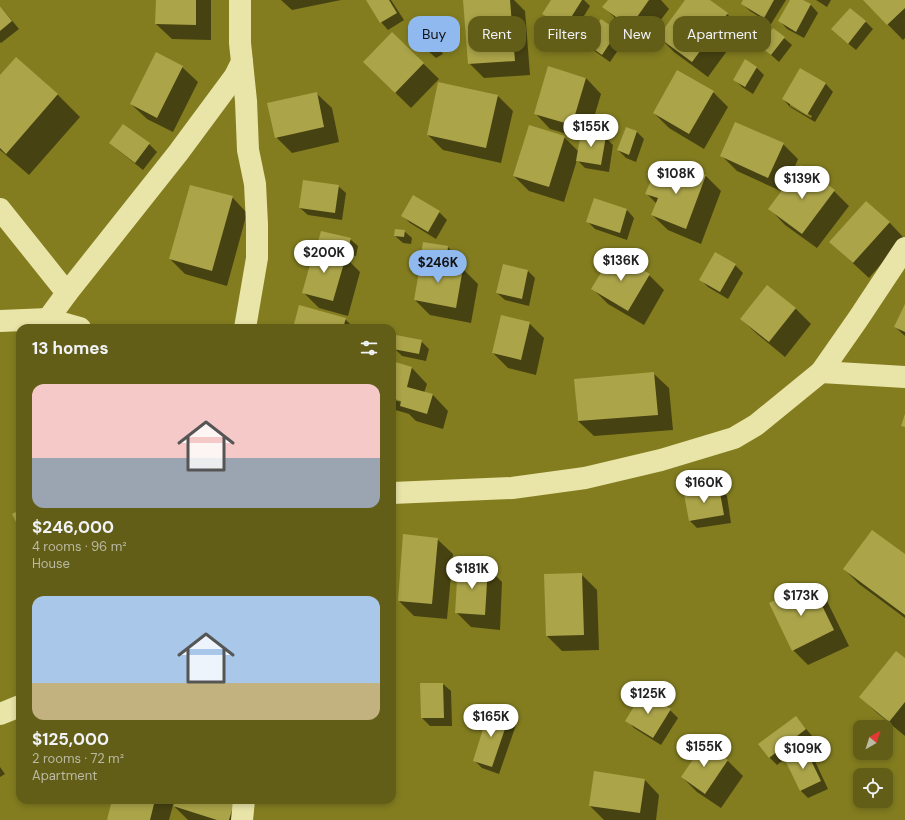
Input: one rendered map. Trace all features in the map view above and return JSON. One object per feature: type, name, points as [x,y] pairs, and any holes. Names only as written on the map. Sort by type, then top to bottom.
[{"type":"street","points":[[240,0],[240,43],[246,101],[248,150],[255,184],[257,224],[257,258],[246,324]]},
{"type":"street","points":[[48,319],[199,125],[235,76],[242,62]]},
{"type":"street","points":[[0,209],[67,293]]},
{"type":"street","points":[[396,493],[512,488],[585,478],[661,460],[734,438],[756,425],[821,372],[905,248]]},
{"type":"street","points":[[0,321],[48,319],[66,324]]},
{"type":"street","points":[[821,372],[905,377]]},
{"type":"street","points":[[0,714],[16,708]]},
{"type":"street","points":[[242,820],[244,804]]},
{"type":"building","points":[[156,0],[196,0],[196,25],[155,24]]},
{"type":"building","points":[[366,0],[389,0],[397,13],[380,23]]},
{"type":"building","points":[[463,0],[510,0],[511,16],[468,16],[468,52],[514,52],[515,61],[468,64]]},
{"type":"building","points":[[551,0],[582,0],[572,16],[546,16],[542,14]]},
{"type":"building","points":[[608,0],[649,0],[638,16],[615,16],[602,7]]},
{"type":"building","points":[[685,0],[710,0],[728,13],[726,16],[673,16]]},
{"type":"building","points":[[743,0],[774,0],[765,16],[761,16],[741,4]]},
{"type":"building","points":[[790,0],[803,0],[811,4],[796,32],[778,21]]},
{"type":"building","points":[[863,0],[905,0],[905,8],[887,25]]},
{"type":"building","points":[[0,6],[12,21],[0,31]]},
{"type":"building","points":[[850,8],[866,21],[848,44],[831,29]]},
{"type":"building","points":[[673,16],[673,48],[665,42],[665,27]]},
{"type":"building","points":[[601,19],[609,25],[609,44],[602,55],[598,52],[601,52]]},
{"type":"building","points":[[773,28],[785,37],[771,55],[767,52],[771,52],[771,31]]},
{"type":"building","points":[[392,32],[408,48],[408,52],[413,52],[424,63],[395,93],[363,62]]},
{"type":"building","points":[[156,52],[183,66],[157,118],[130,104]]},
{"type":"building","points":[[678,52],[699,52],[692,62]]},
{"type":"building","points":[[16,57],[58,94],[6,154],[0,148],[0,75]]},
{"type":"building","points":[[745,59],[757,67],[745,87],[733,80]]},
{"type":"building","points":[[548,66],[586,78],[572,125],[534,114]]},
{"type":"building","points":[[800,68],[826,83],[807,115],[782,99]]},
{"type":"building","points":[[677,70],[714,91],[689,134],[653,113]]},
{"type":"building","points":[[438,82],[498,95],[486,148],[427,135]]},
{"type":"building","points":[[317,92],[324,127],[275,138],[267,103]]},
{"type":"building","points":[[735,122],[784,143],[768,178],[720,156]]},
{"type":"building","points":[[123,124],[150,143],[135,163],[109,143]]},
{"type":"building","points":[[529,125],[565,136],[549,187],[513,176]]},
{"type":"building","points":[[626,127],[637,131],[629,155],[617,150]]},
{"type":"building","points":[[581,132],[606,136],[601,165],[576,161]]},
{"type":"building","points":[[672,162],[706,175],[686,229],[651,215],[658,198],[645,194],[652,178],[665,182]]},
{"type":"building","points":[[801,165],[835,190],[802,234],[768,209]]},
{"type":"building","points":[[303,180],[339,185],[335,213],[299,208]]},
{"type":"building","points":[[190,185],[233,196],[212,271],[169,259]]},
{"type":"building","points":[[413,195],[440,211],[428,232],[401,216]]},
{"type":"building","points":[[594,198],[627,209],[620,233],[586,222]]},
{"type":"building","points":[[866,201],[890,222],[853,263],[829,242]]},
{"type":"building","points":[[395,229],[405,230],[404,237],[394,236]]},
{"type":"building","points":[[321,231],[351,238],[348,249],[318,242]]},
{"type":"building","points":[[423,242],[448,246],[447,258],[421,255]]},
{"type":"building","points":[[315,247],[346,256],[333,301],[302,293]]},
{"type":"building","points":[[715,252],[736,264],[720,292],[699,280]]},
{"type":"building","points":[[613,253],[650,274],[628,311],[591,289]]},
{"type":"building","points":[[421,260],[463,268],[456,308],[414,300]]},
{"type":"building","points":[[503,264],[528,270],[522,299],[496,293]]},
{"type":"building","points":[[767,285],[796,308],[769,342],[740,319]]},
{"type":"building","points":[[905,304],[905,332],[894,327]]},
{"type":"building","points":[[299,305],[346,318],[344,324],[294,324]]},
{"type":"building","points":[[501,315],[530,322],[521,360],[492,353]]},
{"type":"building","points":[[396,335],[422,340],[419,354],[396,350]]},
{"type":"building","points":[[396,362],[412,367],[407,387],[433,394],[427,414],[400,406],[401,401],[396,399]]},
{"type":"building","points":[[654,372],[658,415],[578,421],[574,379]]},
{"type":"building","points":[[905,414],[905,427],[901,426]]},
{"type":"building","points":[[719,487],[724,515],[689,521],[684,494]]},
{"type":"building","points":[[16,512],[16,522],[12,514]]},
{"type":"building","points":[[872,530],[905,554],[905,615],[843,569]]},
{"type":"building","points":[[403,534],[438,538],[432,604],[398,601]]},
{"type":"building","points":[[458,564],[488,566],[485,615],[455,613]]},
{"type":"building","points":[[582,573],[584,635],[546,636],[544,574]]},
{"type":"building","points":[[811,583],[834,630],[792,651],[769,603]]},
{"type":"building","points":[[896,651],[905,658],[905,702],[891,720],[887,720],[859,697]]},
{"type":"building","points":[[420,683],[443,683],[444,718],[421,718]]},
{"type":"building","points":[[643,692],[671,709],[653,738],[625,721]]},
{"type":"building","points":[[489,710],[509,717],[492,767],[473,761]]},
{"type":"building","points":[[796,716],[806,729],[769,758],[758,744]]},
{"type":"building","points":[[704,743],[728,760],[705,794],[681,777]]},
{"type":"building","points":[[806,750],[821,781],[800,791],[785,760]]},
{"type":"building","points":[[594,771],[645,779],[640,813],[589,806]]},
{"type":"building","points":[[111,804],[154,804],[150,820],[107,820]]},
{"type":"building","points":[[174,804],[234,804],[229,820],[217,820],[173,806]]}]
